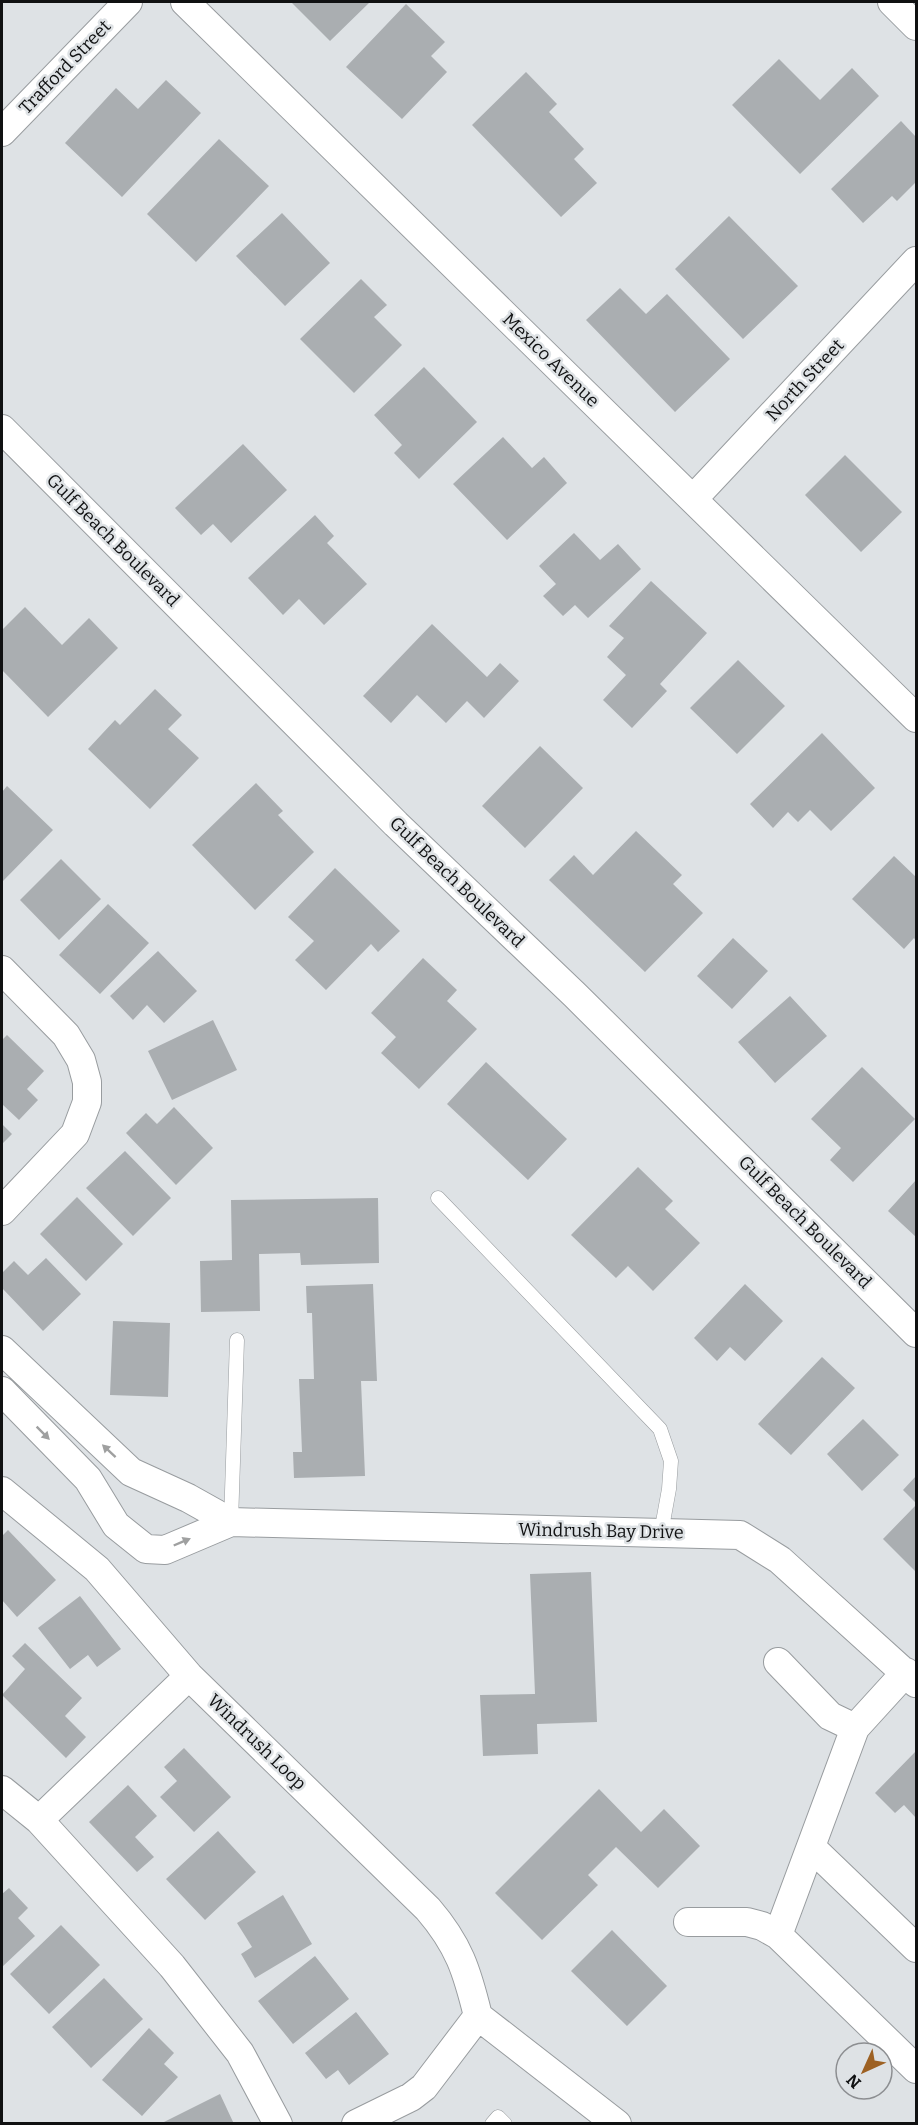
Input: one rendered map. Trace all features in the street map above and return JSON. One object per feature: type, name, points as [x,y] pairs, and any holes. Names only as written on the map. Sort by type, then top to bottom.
[{"type":"street","name":"Trafford Street","points":[[2,132],[128,2]]},
{"type":"street","name":"Mexico Avenue","points":[[185,2],[916,718]]},
{"type":"street","points":[[892,2],[916,26]]},
{"type":"street","name":"North Street","points":[[693,499],[916,261]]},
{"type":"street","name":"Gulf Beach Boulevard","points":[[2,429],[396,824],[575,995],[916,1333]]},
{"type":"street","points":[[2,970],[66,1035],[81,1060],[87,1082],[87,1102],[75,1134],[2,1211]]},
{"type":"street","name":"Windrush Bay Drive","points":[[7,1368],[131,1472],[188,1498],[231,1522]]},
{"type":"street","name":"Windrush Bay Drive","points":[[2,1391],[88,1479],[116,1526],[146,1549],[165,1550],[231,1522],[740,1535],[780,1560],[911,1678]]},
{"type":"street","points":[[103,1503],[131,1472]]},
{"type":"street","name":"Windrush Loop","points":[[2,1491],[97,1569],[189,1676],[428,1909],[448,1933],[468,1976],[478,2016]]},
{"type":"street","points":[[778,1662],[830,1716],[855,1728]]},
{"type":"street","points":[[39,1820],[189,1676]]},
{"type":"street","points":[[778,1935],[855,1728],[911,1678]]},
{"type":"street","points":[[2,1790],[39,1820],[178,1974],[240,2053],[278,2124]]},
{"type":"street","points":[[811,1847],[916,1948]]},
{"type":"street","points":[[688,1922],[747,1922],[762,1926],[778,1935],[916,2069]]},
{"type":"street","points":[[356,2124],[411,2097],[424,2086],[478,2016],[615,2123]]},
{"type":"lane","points":[[438,1198],[660,1429],[671,1461],[669,1490],[661,1533]]},
{"type":"lane","points":[[231,1522],[237,1340]]},
{"type":"lane","points":[[492,2124],[498,2117],[505,2124]]},
{"type":"building","points":[[291,2],[370,2],[330,41]]},
{"type":"building","points":[[406,4],[445,42],[431,56],[447,72],[402,119],[346,67]]},
{"type":"building","points":[[779,59],[820,100],[852,68],[879,96],[800,174],[732,105]]},
{"type":"building","points":[[526,72],[557,104],[549,112],[584,149],[574,159],[597,183],[561,217],[472,125]]},
{"type":"building","points":[[166,80],[201,113],[122,197],[65,143],[116,88],[138,109]]},
{"type":"building","points":[[901,121],[916,137],[916,182],[897,201],[892,196],[863,223],[831,189]]},
{"type":"building","points":[[219,139],[269,186],[196,262],[147,214]]},
{"type":"building","points":[[282,213],[330,263],[285,306],[236,256]]},
{"type":"building","points":[[729,216],[798,286],[743,339],[675,269]]},
{"type":"building","points":[[361,279],[387,305],[374,317],[402,345],[354,393],[300,339]]},
{"type":"building","points":[[620,288],[646,314],[667,294],[730,359],[675,412],[586,320]]},
{"type":"building","points":[[424,367],[477,422],[419,479],[394,453],[402,445],[374,415]]},
{"type":"building","points":[[503,437],[532,468],[544,457],[567,483],[507,540],[453,484]]},
{"type":"building","points":[[243,444],[287,490],[231,543],[213,524],[201,535],[175,508]]},
{"type":"building","points":[[845,455],[902,512],[861,552],[805,495]]},
{"type":"building","points":[[315,515],[334,536],[327,543],[367,584],[324,625],[299,599],[283,615],[248,578]]},
{"type":"building","points":[[574,533],[600,560],[618,544],[641,569],[588,618],[575,605],[563,616],[543,596],[556,584],[539,566]]},
{"type":"building","points":[[651,581],[707,633],[660,684],[667,691],[632,728],[603,700],[626,675],[607,657],[624,638],[609,626]]},
{"type":"building","points":[[25,607],[62,645],[89,618],[118,648],[48,717],[2,670],[2,630]]},
{"type":"building","points":[[432,624],[487,677],[500,663],[519,681],[484,718],[467,701],[446,723],[417,695],[391,723],[363,696]]},
{"type":"building","points":[[738,660],[785,706],[737,754],[690,708]]},
{"type":"building","points":[[155,689],[182,715],[168,729],[199,758],[150,809],[88,749],[115,720],[120,725]]},
{"type":"building","points":[[822,733],[875,788],[831,831],[810,810],[798,822],[788,812],[773,828],[750,804]]},
{"type":"building","points":[[540,746],[583,788],[525,848],[482,806]]},
{"type":"building","points":[[256,783],[283,811],[278,815],[314,852],[255,910],[192,845]]},
{"type":"building","points":[[7,786],[53,830],[3,881],[2,792]]},
{"type":"building","points":[[636,831],[682,875],[673,884],[703,913],[645,972],[549,880],[574,855],[593,875]]},
{"type":"building","points":[[894,856],[916,877],[916,941],[914,938],[904,949],[852,899]]},
{"type":"building","points":[[61,859],[101,899],[59,940],[20,900]]},
{"type":"building","points":[[335,868],[400,931],[378,952],[371,944],[326,990],[295,960],[314,941],[288,917]]},
{"type":"building","points":[[108,904],[149,943],[100,994],[59,955]]},
{"type":"building","points":[[733,938],[768,971],[732,1009],[697,976]]},
{"type":"building","points":[[158,951],[197,991],[164,1023],[147,1005],[133,1020],[110,996]]},
{"type":"building","points":[[423,958],[457,990],[447,1001],[477,1029],[419,1089],[381,1053],[396,1037],[371,1013]]},
{"type":"building","points":[[790,996],[827,1036],[775,1083],[738,1042]]},
{"type":"building","points":[[213,1020],[237,1070],[172,1100],[148,1051]]},
{"type":"building","points":[[7,1035],[44,1071],[27,1089],[38,1100],[19,1120],[2,1104],[2,1040]]},
{"type":"building","points":[[486,1062],[567,1139],[528,1180],[447,1104]]},
{"type":"building","points":[[862,1067],[915,1119],[853,1182],[830,1160],[841,1148],[811,1119]]},
{"type":"building","points":[[174,1107],[213,1148],[176,1185],[126,1133],[146,1113],[157,1124]]},
{"type":"building","points":[[2,1124],[12,1134],[2,1144]]},
{"type":"building","points":[[125,1151],[171,1198],[133,1236],[86,1188]]},
{"type":"building","points":[[638,1167],[673,1201],[665,1209],[700,1243],[653,1291],[628,1266],[616,1278],[571,1235]]},
{"type":"building","points":[[916,1180],[916,1237],[888,1211]]},
{"type":"building","points":[[77,1197],[123,1244],[86,1281],[40,1234]]},
{"type":"building","points":[[378,1198],[379,1263],[301,1265],[300,1253],[259,1254],[260,1311],[201,1312],[200,1261],[232,1260],[231,1200]]},
{"type":"building","points":[[46,1258],[81,1294],[43,1331],[2,1288],[2,1273],[14,1261],[28,1275]]},
{"type":"building","points":[[373,1284],[377,1381],[361,1381],[365,1476],[294,1478],[293,1452],[302,1452],[299,1379],[314,1379],[312,1313],[307,1313],[306,1286]]},
{"type":"building","points":[[745,1284],[783,1321],[745,1361],[730,1347],[717,1361],[694,1338]]},
{"type":"building","points":[[113,1321],[170,1323],[168,1397],[110,1395]]},
{"type":"building","points":[[822,1357],[855,1388],[791,1455],[758,1424]]},
{"type":"building","points":[[863,1419],[899,1455],[862,1491],[827,1454]]},
{"type":"building","points":[[916,1476],[916,1503],[903,1490]]},
{"type":"building","points":[[916,1505],[916,1572],[883,1539]]},
{"type":"building","points":[[8,1530],[56,1580],[17,1617],[2,1600],[2,1536]]},
{"type":"building","points":[[591,1572],[597,1722],[537,1724],[538,1754],[483,1756],[480,1695],[535,1694],[530,1574]]},
{"type":"building","points":[[80,1596],[121,1649],[97,1667],[88,1655],[70,1669],[38,1628]]},
{"type":"building","points":[[25,1643],[82,1698],[65,1716],[86,1737],[66,1758],[2,1695],[25,1669],[12,1656]]},
{"type":"building","points":[[184,1748],[231,1797],[194,1832],[160,1797],[177,1781],[164,1767]]},
{"type":"building","points":[[916,1751],[916,1818],[904,1805],[895,1813],[875,1793]]},
{"type":"building","points":[[128,1785],[157,1816],[135,1837],[154,1857],[137,1872],[89,1822]]},
{"type":"building","points":[[599,1789],[641,1832],[664,1809],[700,1846],[658,1888],[616,1847],[588,1875],[598,1885],[542,1940],[495,1893]]},
{"type":"building","points":[[218,1831],[256,1872],[205,1920],[166,1879]]},
{"type":"building","points":[[9,1888],[28,1908],[18,1918],[35,1936],[2,1967],[2,1894]]},
{"type":"building","points":[[283,1895],[312,1944],[255,1978],[241,1954],[252,1947],[237,1923]]},
{"type":"building","points":[[61,1925],[100,1965],[49,2014],[10,1974]]},
{"type":"building","points":[[612,1930],[667,1986],[627,2026],[571,1971]]},
{"type":"building","points":[[315,1956],[349,1999],[293,2044],[258,2001]]},
{"type":"building","points":[[104,1978],[143,2019],[91,2068],[52,2027]]},
{"type":"building","points":[[356,2012],[389,2054],[349,2085],[338,2070],[326,2079],[305,2053]]},
{"type":"building","points":[[149,2028],[174,2053],[164,2064],[178,2077],[142,2116],[102,2080]]},
{"type":"building","points":[[220,2094],[234,2124],[160,2124]]}]
